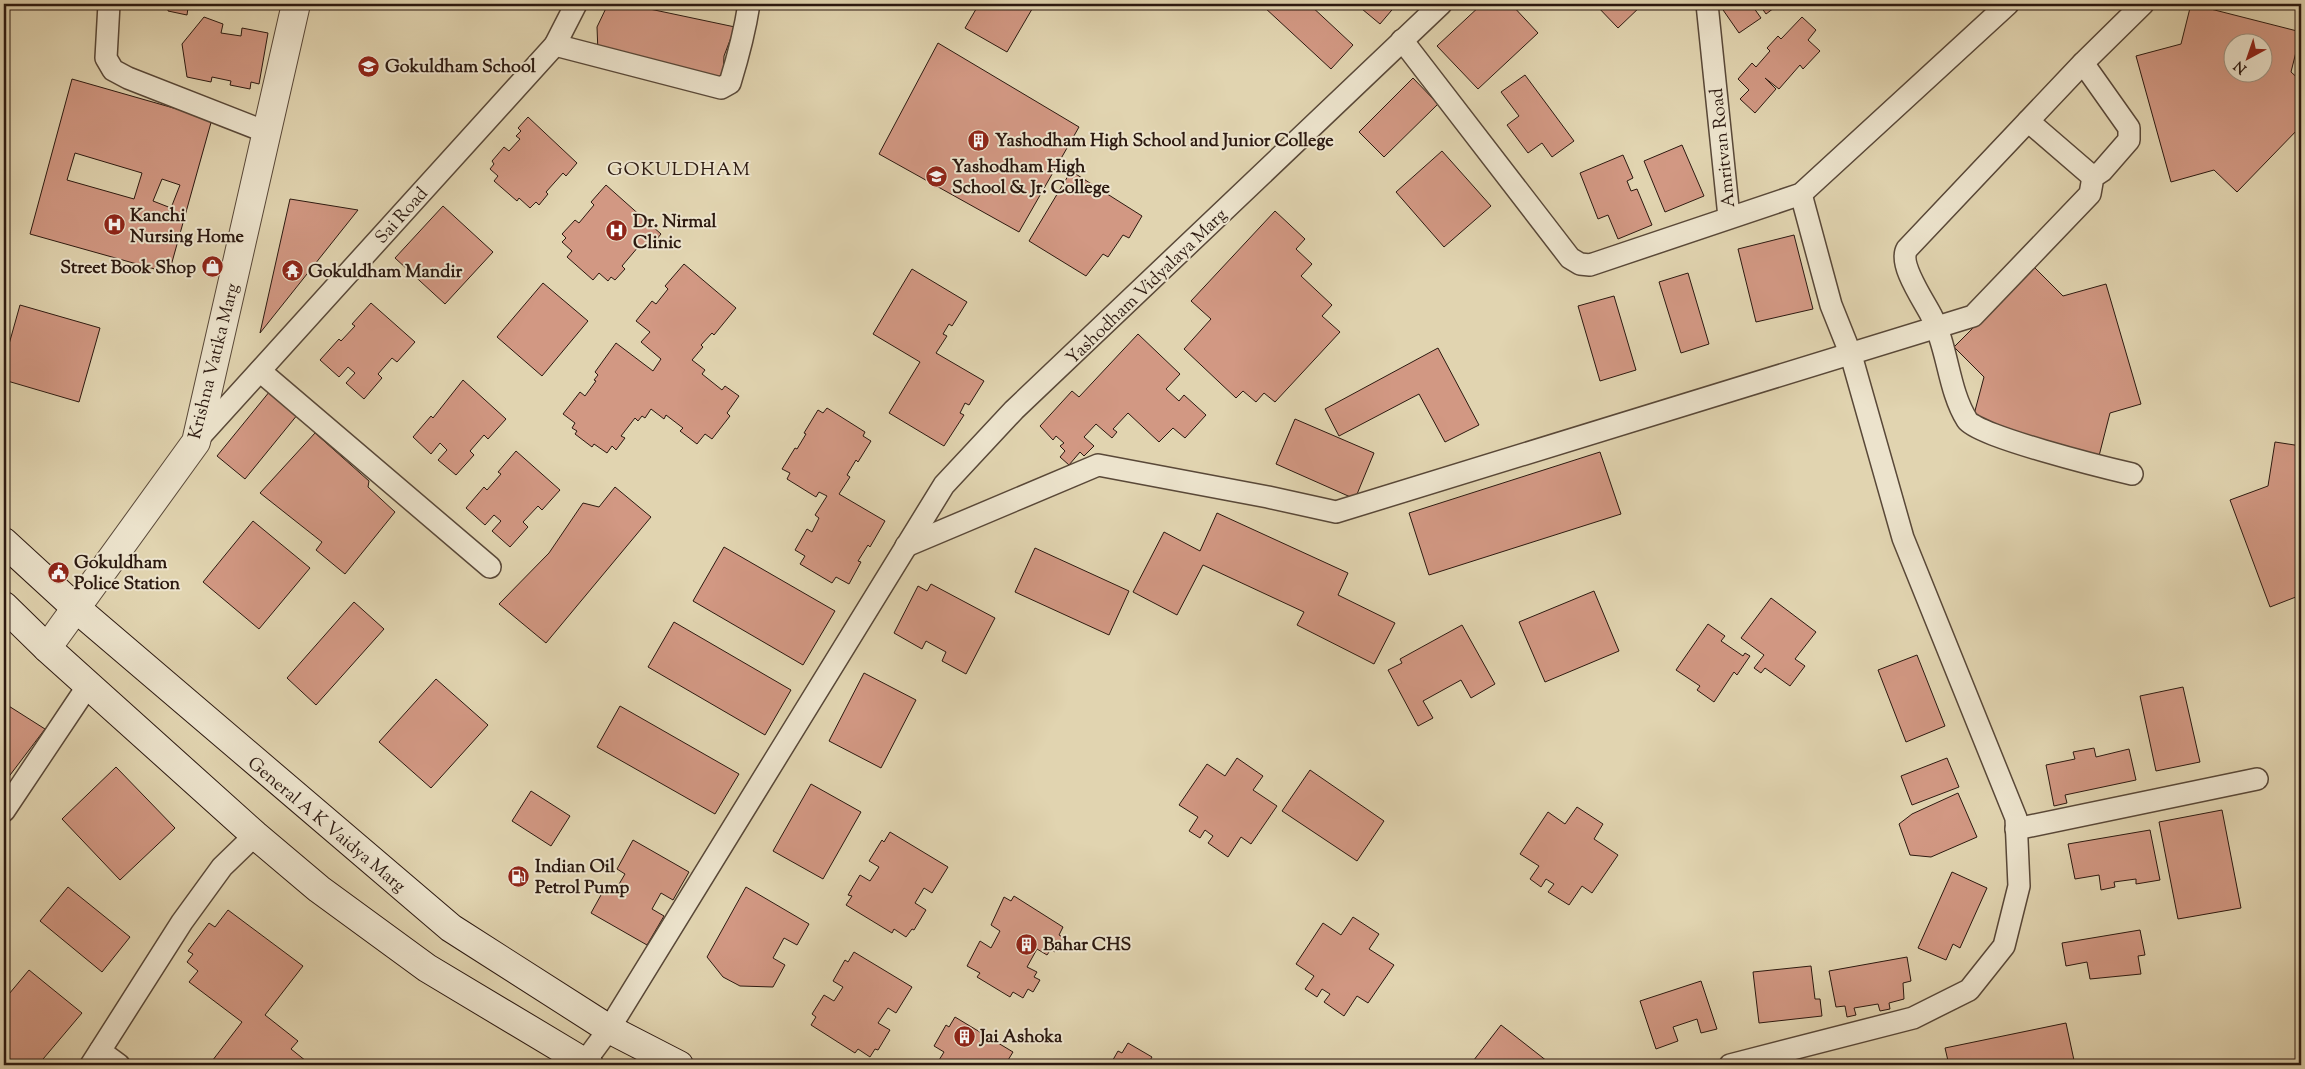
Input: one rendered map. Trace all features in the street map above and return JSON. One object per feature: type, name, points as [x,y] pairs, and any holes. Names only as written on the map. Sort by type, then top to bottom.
[{"type":"main road","name":"Krishna Vatika Marg","points":[[47,648],[196,442],[296,4]]},
{"type":"main road","name":"General A K Vaidya Marg","points":[[4,542],[76,609],[451,928],[609,1029],[679,1065]]},
{"type":"main road","points":[[4,606],[47,648],[255,836],[319,889],[427,968],[586,1064]]},
{"type":"street","points":[[109,4],[106,58],[113,70],[128,78],[266,132]]},
{"type":"street","name":"Sai Road","points":[[196,442],[555,45],[576,4]]},
{"type":"street","points":[[555,45],[721,88],[730,83],[740,51],[741,36],[748,4]]},
{"type":"street","points":[[1441,4],[1402,40],[1570,258],[1580,264],[1590,265],[1729,217]]},
{"type":"street","name":"Amritvan Road","points":[[1707,4],[1729,217],[1801,194]]},
{"type":"street","points":[[1730,1065],[1914,1018],[1969,990],[2004,946],[2019,886],[2016,818],[1903,538],[1851,355],[1831,305],[1801,194],[2008,4]]},
{"type":"street","points":[[2132,474],[2006,440],[1974,427],[1962,412],[1938,328],[1908,272],[1904,256],[1906,251],[2083,63],[2144,4]]},
{"type":"street","name":"Yashodham Vidyalaya Marg","points":[[586,1064],[944,485],[1014,410],[1110,322],[1402,40]]},
{"type":"street","points":[[906,546],[1098,465],[1268,496],[1336,512],[1973,316],[2090,194],[2092,177],[2102,170],[2129,140],[2130,133],[2117,108],[2083,63]]},
{"type":"street","points":[[2028,121],[2092,177]]},
{"type":"street","points":[[260,371],[490,567]]},
{"type":"street","points":[[4,811],[89,684]]},
{"type":"street","points":[[2016,829],[2257,779]]},
{"type":"street","points":[[119,1065],[95,1058],[178,928],[222,867],[255,836]]},
{"type":"building","points":[[154,4],[197,4],[196,9],[188,8],[187,15],[168,11],[168,6]]},
{"type":"building","points":[[608,4],[626,4],[735,27],[724,56],[723,80],[598,53],[597,27]]},
{"type":"building","points":[[979,4],[1035,4],[1007,52],[965,28]]},
{"type":"building","points":[[1267,4],[1309,4],[1353,45],[1331,69],[1264,7]]},
{"type":"building","points":[[1356,4],[1397,4],[1380,24]]},
{"type":"building","points":[[1482,4],[1511,4],[1538,33],[1478,89],[1437,46]]},
{"type":"building","points":[[1595,4],[1643,4],[1618,28]]},
{"type":"building","points":[[1725,4],[1751,4],[1761,18],[1739,33],[1721,7]]},
{"type":"building","points":[[1759,4],[1771,4],[1774,8],[1766,14]]},
{"type":"building","points":[[2191,4],[2301,32],[2291,72],[2301,81],[2301,126],[2237,192],[2214,170],[2171,182],[2136,56],[2181,44]]},
{"type":"building","points":[[204,17],[223,24],[221,33],[241,36],[242,28],[268,33],[259,84],[251,82],[250,89],[230,85],[231,81],[212,77],[211,82],[187,77],[182,44]]},
{"type":"building","points":[[1802,17],[1816,30],[1808,40],[1820,51],[1803,69],[1800,65],[1779,89],[1765,78],[1776,89],[1755,113],[1740,99],[1749,90],[1738,79],[1752,63],[1756,67],[1770,51],[1767,48],[1778,36],[1781,39]]},
{"type":"building","name":"Yashodham High School and Junior College","points":[[938,43],[1079,127],[1019,232],[879,154]]},
{"type":"building","points":[[1525,75],[1574,141],[1552,157],[1542,143],[1528,153],[1507,125],[1519,116],[1501,92]]},
{"type":"building","points":[[1413,78],[1438,104],[1384,157],[1359,132]]},
{"type":"building","points":[[72,79],[212,119],[169,273],[30,234]],"holes":[[[75,153],[142,173],[134,199],[67,180]],[[162,179],[180,185],[171,208],[153,201]]]},
{"type":"building","points":[[528,117],[577,163],[566,176],[563,173],[546,192],[548,194],[539,205],[536,202],[530,208],[519,198],[517,201],[494,181],[498,176],[490,169],[494,164],[492,161],[504,147],[509,151],[520,139],[516,136],[521,131],[518,128]]},
{"type":"building","points":[[1682,145],[1704,196],[1665,212],[1644,161]]},
{"type":"building","points":[[1442,151],[1491,206],[1444,247],[1396,192]]},
{"type":"building","points":[[1623,155],[1633,178],[1627,181],[1631,191],[1637,189],[1652,225],[1618,239],[1608,215],[1598,219],[1580,173]]},
{"type":"building","points":[[1071,171],[1142,216],[1129,238],[1123,235],[1108,257],[1103,254],[1086,276],[1029,241]]},
{"type":"building","points":[[606,185],[661,234],[651,246],[648,243],[643,249],[639,246],[622,266],[625,269],[615,280],[611,277],[608,281],[599,273],[593,280],[567,257],[572,251],[562,242],[566,238],[562,234],[575,220],[579,223],[594,205],[591,202]]},
{"type":"building","name":"Gokuldham Mandir","points":[[290,199],[358,210],[260,333]]},
{"type":"building","points":[[443,206],[493,252],[445,304],[395,258]]},
{"type":"building","points":[[1275,211],[1305,239],[1296,249],[1312,264],[1301,276],[1332,305],[1322,316],[1340,332],[1275,402],[1264,393],[1256,402],[1243,391],[1236,398],[1184,349],[1211,319],[1191,301]]},
{"type":"building","points":[[1794,235],[1813,309],[1756,322],[1738,249]]},
{"type":"building","points":[[684,264],[736,308],[714,335],[712,333],[701,345],[703,347],[692,360],[705,370],[702,374],[722,390],[725,386],[739,396],[727,413],[730,416],[712,439],[705,434],[697,444],[680,431],[683,428],[666,415],[664,419],[651,409],[645,418],[642,416],[638,421],[635,418],[621,436],[625,438],[616,450],[612,446],[607,453],[594,444],[592,447],[575,434],[577,431],[572,428],[575,423],[563,414],[580,392],[585,396],[596,381],[594,380],[598,375],[595,372],[616,343],[653,371],[661,359],[641,342],[650,332],[636,321],[652,301],[656,304],[668,289],[665,286]]},
{"type":"building","points":[[2034,267],[2063,296],[2106,284],[2141,404],[2110,413],[2099,456],[1972,422],[1984,377],[1954,347]]},
{"type":"building","points":[[912,269],[967,302],[952,326],[949,324],[943,334],[947,336],[936,353],[984,381],[969,405],[965,403],[960,413],[964,415],[944,446],[889,413],[920,362],[873,334]]},
{"type":"building","points":[[1688,273],[1709,344],[1681,353],[1659,282]]},
{"type":"building","points":[[543,283],[588,321],[542,376],[497,337]]},
{"type":"building","points":[[1614,296],[1636,370],[1600,381],[1578,306]]},
{"type":"building","points":[[371,303],[415,342],[397,362],[392,358],[378,374],[382,378],[364,399],[346,383],[355,373],[348,367],[339,377],[320,360],[339,339],[341,341],[355,326],[352,324]]},
{"type":"building","points":[[20,305],[100,328],[79,402],[4,380],[4,362]]},
{"type":"building","points":[[1138,334],[1180,374],[1166,389],[1179,401],[1184,395],[1206,415],[1185,438],[1173,428],[1159,442],[1128,413],[1113,429],[1117,432],[1112,438],[1096,424],[1084,437],[1094,446],[1084,456],[1080,452],[1069,465],[1060,457],[1065,451],[1060,446],[1064,443],[1056,436],[1053,440],[1040,426],[1072,391],[1079,397]]},
{"type":"building","points":[[1438,348],[1479,425],[1445,442],[1419,394],[1339,436],[1325,409]]},
{"type":"building","points":[[463,380],[506,419],[488,439],[484,435],[470,451],[474,455],[456,475],[438,460],[447,450],[440,443],[431,454],[413,437],[431,416],[433,418]]},
{"type":"building","points":[[270,391],[298,414],[245,479],[217,456]]},
{"type":"building","points":[[827,408],[865,432],[863,436],[871,441],[858,462],[856,460],[847,475],[850,477],[839,494],[885,521],[870,547],[868,545],[858,561],[861,562],[849,584],[836,577],[832,583],[800,564],[805,556],[795,550],[807,529],[812,532],[819,518],[815,515],[827,496],[819,492],[816,497],[787,479],[790,473],[782,469],[795,448],[797,449],[818,410],[823,413]]},
{"type":"building","points":[[1295,419],[1374,453],[1355,499],[1276,464]]},
{"type":"building","points":[[315,433],[369,481],[368,487],[395,512],[345,574],[316,550],[322,542],[260,493]]},
{"type":"building","points":[[2275,442],[2301,446],[2301,595],[2270,607],[2230,500],[2268,486]]},
{"type":"building","points":[[516,451],[560,490],[542,510],[538,506],[523,522],[528,527],[510,547],[492,531],[501,521],[494,515],[485,525],[466,508],[484,487],[487,490],[501,474],[498,472]]},
{"type":"building","points":[[1600,452],[1621,514],[1429,575],[1409,513]]},
{"type":"building","points":[[615,487],[651,517],[546,643],[499,604],[549,553],[583,503],[599,507]]},
{"type":"building","points":[[1217,513],[1348,573],[1338,595],[1395,623],[1374,664],[1297,625],[1304,612],[1203,565],[1177,615],[1133,592],[1164,532],[1200,551]]},
{"type":"building","points":[[253,521],[310,568],[259,629],[203,582]]},
{"type":"building","points":[[724,547],[835,611],[803,665],[693,601]]},
{"type":"building","points":[[1035,548],[1129,591],[1109,635],[1015,592]]},
{"type":"building","points":[[931,584],[995,618],[966,674],[942,661],[946,652],[926,641],[922,649],[894,633],[918,586],[927,591]]},
{"type":"building","points":[[1594,591],[1619,651],[1545,682],[1519,622]]},
{"type":"building","points":[[1771,598],[1816,632],[1795,659],[1805,666],[1790,686],[1765,668],[1761,673],[1754,668],[1764,655],[1741,638]]},
{"type":"building","points":[[354,602],[384,629],[316,705],[287,678]]},
{"type":"building","points":[[674,622],[791,690],[765,735],[648,667]]},
{"type":"building","points":[[1708,624],[1725,636],[1721,641],[1743,656],[1745,653],[1750,656],[1737,675],[1734,672],[1714,702],[1697,690],[1700,686],[1676,670]]},
{"type":"building","points":[[1462,625],[1495,684],[1471,698],[1461,680],[1423,701],[1433,718],[1418,726],[1388,670],[1402,663],[1400,659]]},
{"type":"building","points":[[1917,655],[1945,726],[1906,742],[1878,670]]},
{"type":"building","points":[[864,673],[916,700],[881,768],[829,741]]},
{"type":"building","points":[[436,679],[488,725],[431,788],[379,742]]},
{"type":"building","points":[[2183,687],[2200,762],[2156,771],[2140,696]]},
{"type":"building","points":[[4,703],[45,729],[4,783]]},
{"type":"building","points":[[620,706],[739,774],[715,814],[597,747]]},
{"type":"building","points":[[2094,748],[2096,757],[2129,749],[2136,780],[2065,795],[2067,803],[2054,806],[2046,765],[2075,759],[2073,752]]},
{"type":"building","points":[[1237,758],[1263,776],[1253,790],[1277,806],[1251,844],[1241,837],[1228,857],[1208,843],[1213,836],[1205,830],[1200,838],[1189,831],[1198,817],[1179,805],[1207,764],[1225,776]]},
{"type":"building","points":[[1947,758],[1959,787],[1912,805],[1901,776]]},
{"type":"building","points":[[116,767],[175,828],[120,880],[62,819]]},
{"type":"building","points":[[1310,770],[1384,821],[1357,861],[1282,811]]},
{"type":"building","points":[[811,784],[861,812],[823,879],[773,851]]},
{"type":"building","points":[[531,791],[570,816],[551,846],[512,821]]},
{"type":"building","points":[[1958,793],[1977,837],[1931,857],[1910,855],[1899,824],[1912,814]]},
{"type":"building","points":[[1577,807],[1603,824],[1594,839],[1618,855],[1592,893],[1582,886],[1569,905],[1548,892],[1554,884],[1546,879],[1541,887],[1530,879],[1539,866],[1520,854],[1548,812],[1565,824]]},
{"type":"building","points":[[2222,810],[2241,908],[2178,919],[2159,822]]},
{"type":"building","points":[[2150,830],[2160,880],[2136,884],[2136,879],[2114,882],[2115,887],[2101,890],[2099,875],[2075,879],[2068,844]]},
{"type":"building","points":[[890,832],[948,867],[932,893],[924,888],[915,903],[926,910],[914,930],[912,929],[906,937],[894,929],[892,933],[846,905],[852,896],[848,895],[860,875],[870,881],[879,867],[869,861],[882,840],[884,842]]},
{"type":"building","points":[[633,840],[689,872],[673,900],[661,893],[652,909],[664,916],[647,945],[591,913],[606,886],[615,891],[625,874],[617,869]]},
{"type":"building","points":[[1952,872],[1987,888],[1960,948],[1953,944],[1946,960],[1918,948]]},
{"type":"building","points":[[68,887],[130,937],[102,972],[40,921]]},
{"type":"building","points":[[746,887],[809,924],[797,945],[784,938],[773,958],[785,965],[773,987],[740,986],[723,977],[707,957]]},
{"type":"building","name":"Bahar CHS","points":[[1014,896],[1063,927],[1059,935],[1064,938],[1055,952],[1051,949],[1047,955],[1037,949],[1027,967],[1037,972],[1034,977],[1040,980],[1033,992],[1028,989],[1023,998],[1013,992],[1010,997],[977,977],[980,973],[967,966],[980,941],[991,948],[1000,931],[991,925],[1004,897],[1011,901]]},
{"type":"building","points":[[228,910],[303,966],[265,1015],[298,1041],[291,1049],[306,1061],[303,1065],[209,1065],[242,1022],[189,982],[198,971],[187,962],[193,954],[188,951],[209,923],[215,927]]},
{"type":"building","points":[[1353,917],[1379,934],[1369,949],[1394,965],[1368,1003],[1357,996],[1344,1016],[1324,1002],[1330,994],[1322,989],[1317,997],[1305,989],[1314,976],[1296,964],[1323,923],[1341,935]]},
{"type":"building","points":[[2140,930],[2145,955],[2138,956],[2141,974],[2090,979],[2087,962],[2066,966],[2062,943]]},
{"type":"building","points":[[854,952],[912,987],[896,1013],[888,1008],[878,1023],[890,1030],[878,1050],[875,1049],[870,1057],[858,1049],[855,1053],[811,1025],[816,1017],[812,1014],[824,995],[834,1001],[843,987],[833,981],[845,960],[848,962]]},
{"type":"building","points":[[1907,957],[1911,981],[1903,983],[1904,999],[1889,1003],[1890,1009],[1880,1011],[1878,1004],[1854,1008],[1856,1015],[1847,1017],[1845,1006],[1836,1007],[1829,971]]},
{"type":"building","points":[[1811,966],[1815,999],[1820,999],[1822,1016],[1759,1023],[1753,972]]},
{"type":"building","points":[[29,970],[82,1013],[38,1065],[17,1065],[4,1054],[4,1000]]},
{"type":"building","points":[[1701,981],[1717,1029],[1701,1033],[1697,1019],[1673,1027],[1678,1041],[1656,1049],[1640,1001]]},
{"type":"building","name":"Jai Ashoka","points":[[955,1017],[1013,1052],[1005,1065],[936,1065],[944,1052],[934,1046],[946,1025],[949,1027]]},
{"type":"building","points":[[2066,1023],[2075,1065],[1949,1065],[1945,1048]]},
{"type":"building","points":[[1501,1025],[1552,1065],[1470,1065]]},
{"type":"building","points":[[1128,1043],[1152,1057],[1149,1062],[1155,1065],[1110,1065],[1118,1051],[1122,1053]]},
{"type":"place","name":"Gokuldham School","points":[[369,66]]},
{"type":"place","name":"Yashodham High School and Junior College","points":[[979,140]]},
{"type":"place","name":"Yashodham High School & Jr. College","points":[[936,176]]},
{"type":"place","name":"Kanchi Nursing Home","points":[[114,225]]},
{"type":"place","name":"Dr. Nirmal Clinic","points":[[617,231]]},
{"type":"place","name":"Street Book Shop","points":[[212,267]]},
{"type":"place","name":"Gokuldham Mandir","points":[[292,271]]},
{"type":"place","name":"Gokuldham Police Station","points":[[58,572]]},
{"type":"place","name":"Indian Oil Petrol Pump","points":[[519,876]]},
{"type":"place","name":"Bahar CHS","points":[[1027,944]]},
{"type":"place","name":"Jai Ashoka","points":[[964,1036]]},
{"type":"district","name":"GOKULDHAM","points":[[679,168]]}]
